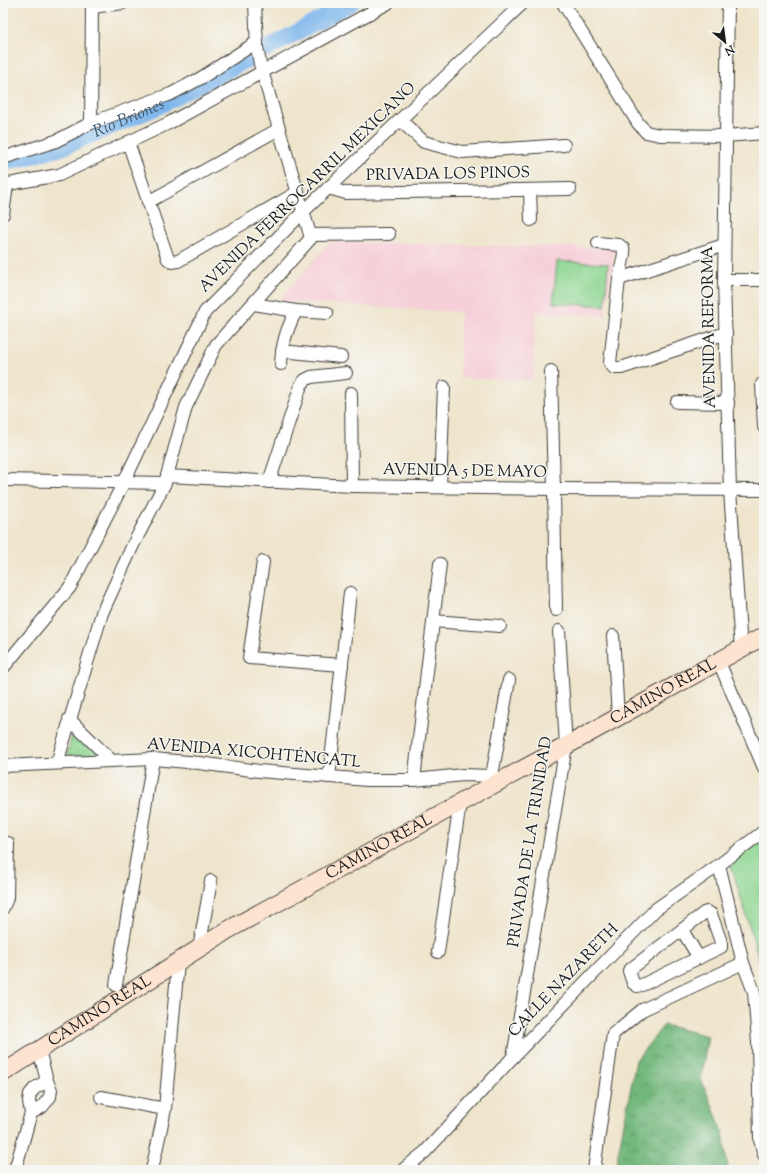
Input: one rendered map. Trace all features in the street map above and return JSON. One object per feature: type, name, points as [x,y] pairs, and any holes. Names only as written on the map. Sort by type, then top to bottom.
[{"type":"main road","name":"CAMINO REAL","points":[[3,1073],[228,930],[460,802],[497,778],[566,746],[764,636]]},
{"type":"street","points":[[91,124],[92,5],[123,3]]},
{"type":"street","points":[[57,763],[102,613],[166,480],[186,407],[216,345],[311,238],[260,64],[255,3]]},
{"type":"street","points":[[3,214],[5,185],[59,175],[169,123],[388,3]]},
{"type":"street","name":"AVENIDA FERROCARRIL MEXICANO","points":[[3,668],[70,587],[124,482],[205,312],[328,188],[523,3]]},
{"type":"street","points":[[563,3],[638,123],[646,132],[660,135],[726,136],[764,133]]},
{"type":"street","name":"AVENIDA REFORMA","points":[[728,3],[724,280],[730,490],[741,649]]},
{"type":"street","points":[[3,158],[56,140],[91,124],[171,94],[201,78],[257,42]]},
{"type":"street","points":[[400,120],[424,142],[462,152],[564,145]]},
{"type":"street","points":[[148,202],[279,129]]},
{"type":"street","points":[[128,142],[168,259],[172,262],[178,261],[298,192]]},
{"type":"street","name":"PRIVADA LOS PINOS","points":[[328,188],[346,194],[570,189]]},
{"type":"street","points":[[530,190],[531,220]]},
{"type":"street","points":[[310,235],[389,234]]},
{"type":"street","points":[[598,244],[619,245],[624,248],[610,363],[614,368],[620,368],[726,333]]},
{"type":"street","points":[[620,279],[724,245]]},
{"type":"street","points":[[724,280],[764,280]]},
{"type":"street","points":[[254,304],[296,311],[327,314]]},
{"type":"street","points":[[281,364],[286,332],[296,311]]},
{"type":"street","points":[[282,351],[341,357]]},
{"type":"street","points":[[551,371],[556,610]]},
{"type":"street","points":[[269,482],[305,380],[311,377],[346,373]]},
{"type":"street","points":[[762,384],[764,427]]},
{"type":"street","points":[[440,487],[444,387]]},
{"type":"street","points":[[350,393],[352,486]]},
{"type":"street","points":[[677,402],[728,403]]},
{"type":"street","name":"AVENIDA 5 DE MAYO","points":[[3,480],[124,482],[166,480],[269,482],[352,486],[764,490]]},
{"type":"street","points":[[263,562],[249,658],[342,665]]},
{"type":"street","points":[[414,780],[440,564]]},
{"type":"street","points":[[329,777],[350,593]]},
{"type":"street","points":[[433,621],[500,626]]},
{"type":"street","name":"PRIVADA DE LA TRINIDAD","points":[[513,1057],[566,746],[559,631]]},
{"type":"street","points":[[613,636],[618,716]]},
{"type":"street","points":[[719,662],[764,768]]},
{"type":"street","points":[[497,778],[509,680]]},
{"type":"street","points":[[69,719],[111,760]]},
{"type":"street","points":[[116,985],[153,759]]},
{"type":"street","name":"AVENIDA XICOHTÉNCATL","points":[[3,766],[153,759],[259,771],[367,780],[414,780],[463,775],[497,778]]},
{"type":"street","points":[[438,952],[460,802]]},
{"type":"street","name":"CALLE NAZARETH","points":[[403,1170],[425,1152],[513,1057],[656,909],[719,865],[764,831]]},
{"type":"street","points":[[3,908],[7,898],[8,843]]},
{"type":"street","points":[[719,865],[743,963],[759,991],[762,1140],[764,1155]]},
{"type":"street","points":[[199,949],[211,881]]},
{"type":"street","points":[[708,912],[711,914],[715,927],[721,942],[721,947],[642,985],[637,986],[633,983],[629,971],[632,968],[704,913],[708,912]]},
{"type":"street","points":[[715,927],[732,918]]},
{"type":"street","points":[[682,930],[699,958]]},
{"type":"street","points":[[152,1170],[165,1109],[178,962]]},
{"type":"street","points":[[594,1170],[613,1034],[642,1010],[743,963]]},
{"type":"street","points":[[31,1113],[42,1107],[50,1097],[51,1090],[47,1081],[39,1050]]},
{"type":"street","points":[[14,1170],[31,1113],[29,1101],[30,1094],[35,1088],[47,1081]]},
{"type":"street","points":[[101,1097],[165,1109]]},
{"type":"shaded area","points":[[329,242],[615,248],[605,316],[535,312],[533,380],[460,378],[460,312],[279,301]]},
{"type":"green space","points":[[557,261],[608,264],[605,306],[553,303]]},
{"type":"green space","points":[[74,727],[101,756],[67,755]]},
{"type":"green space","points":[[764,840],[764,975],[730,862]]},
{"type":"green space","points":[[664,1025],[708,1036],[701,1079],[723,1132],[728,1170],[615,1170],[636,1060]]},
{"type":"waterway","name":"Rio Briones","points":[[268,48],[351,3]]},
{"type":"waterway","name":"Rio Briones","points":[[3,163],[60,148],[157,107],[250,58]]}]
